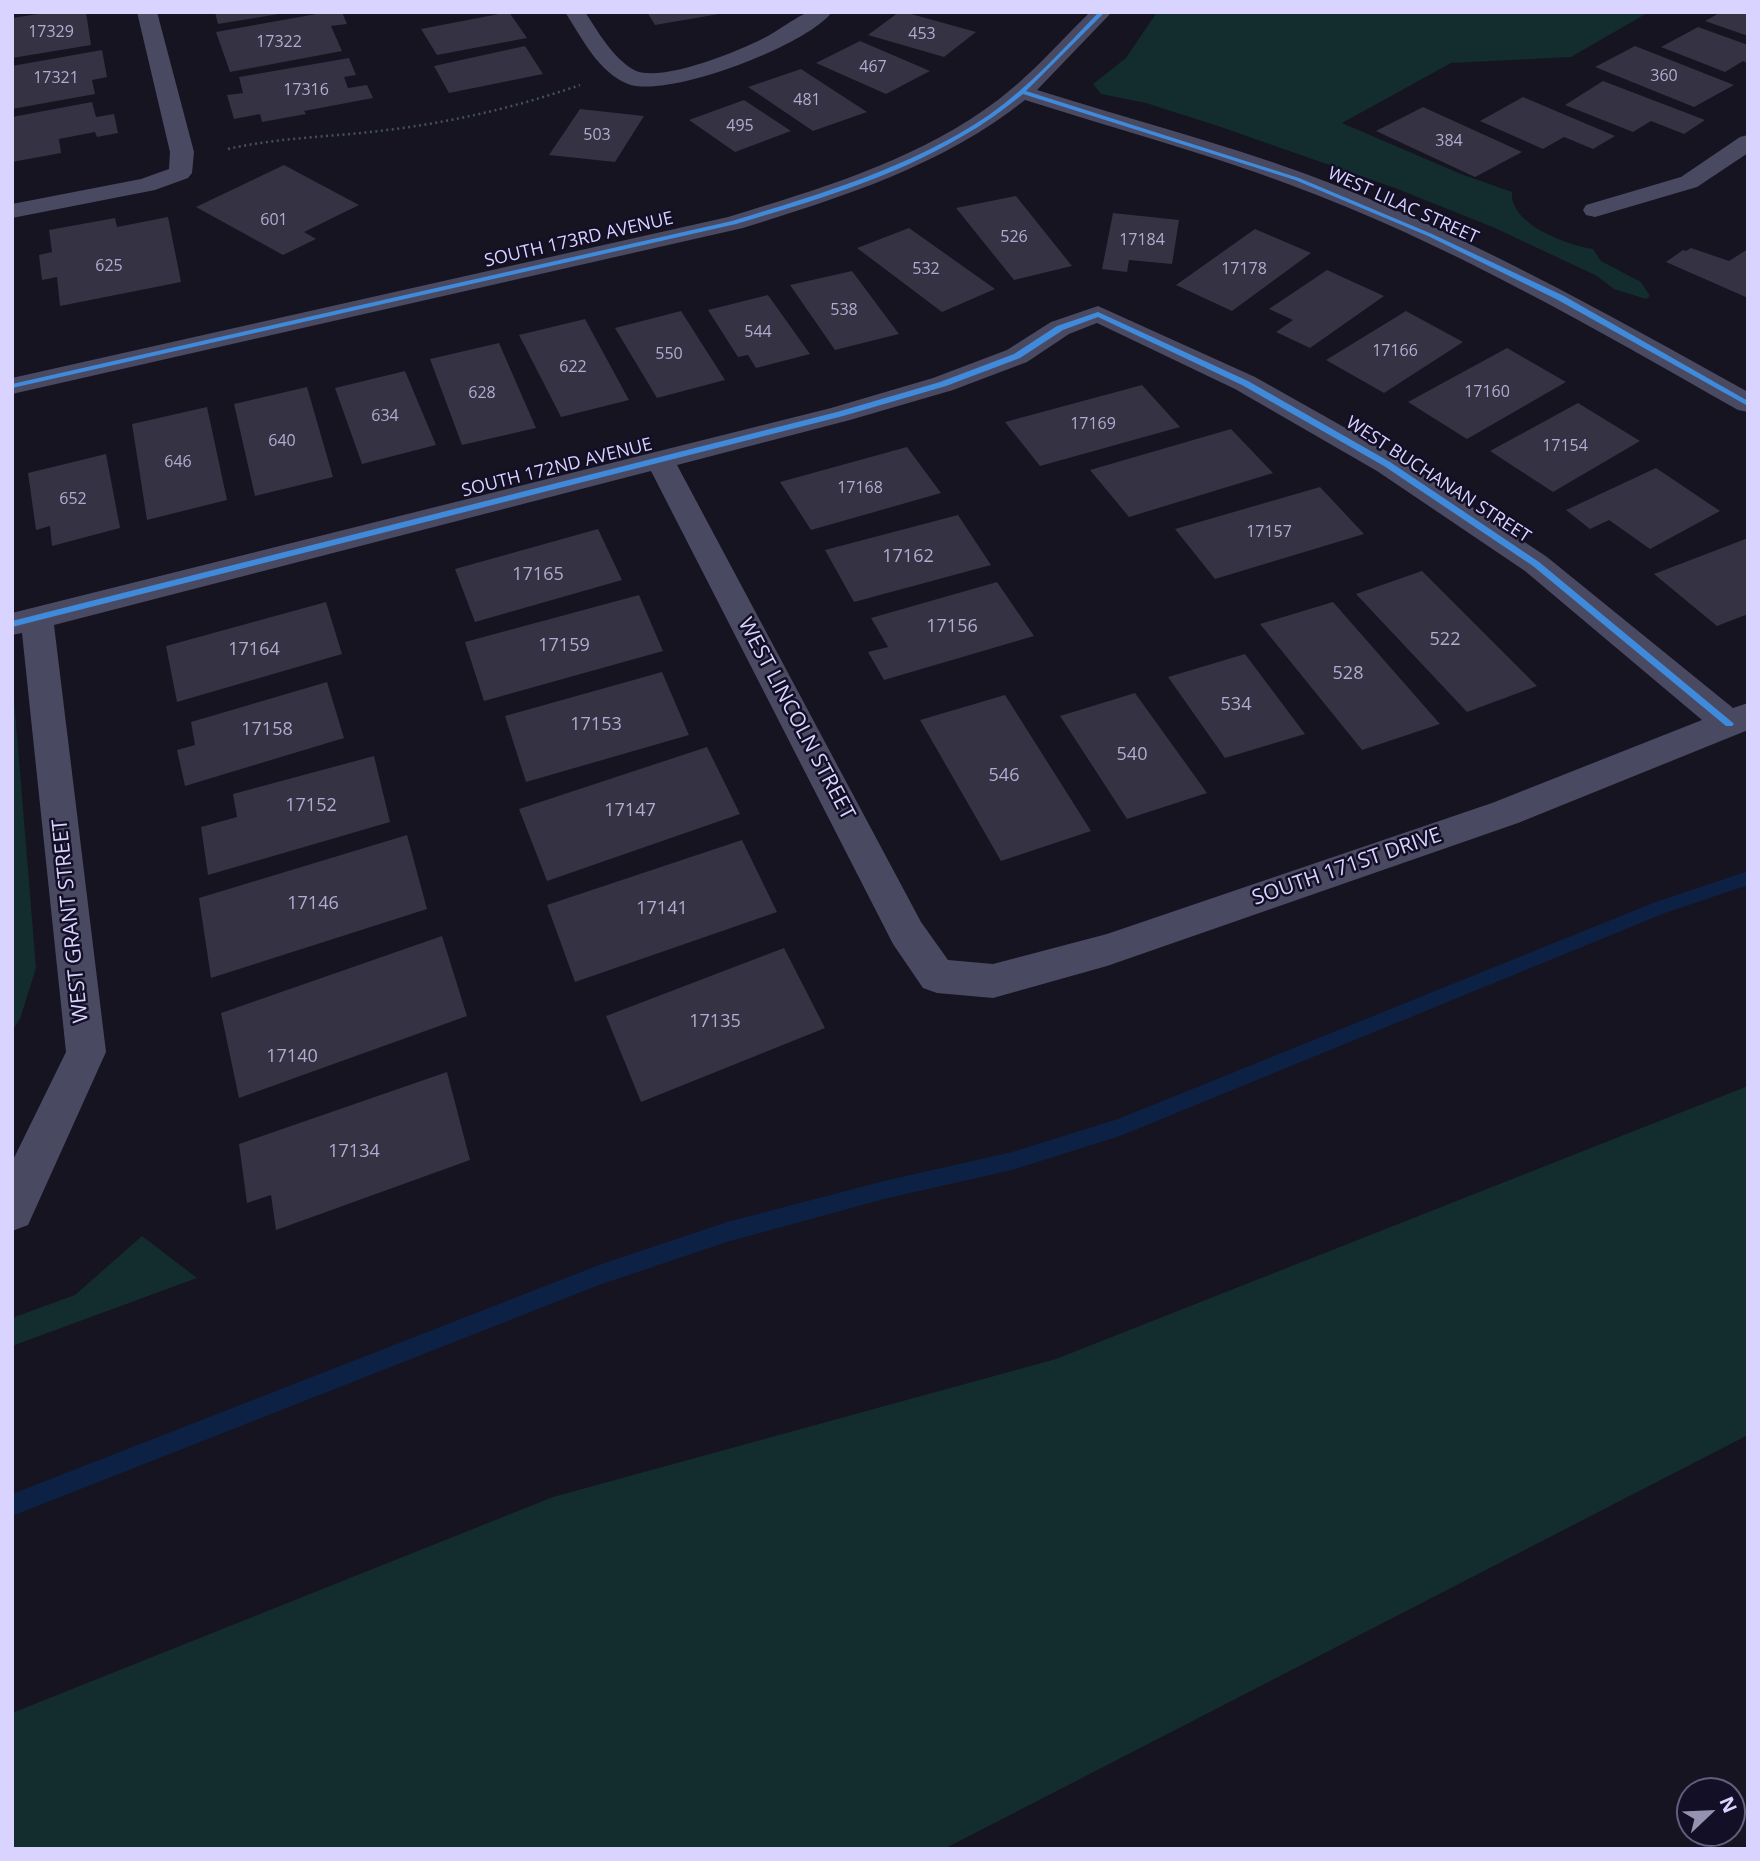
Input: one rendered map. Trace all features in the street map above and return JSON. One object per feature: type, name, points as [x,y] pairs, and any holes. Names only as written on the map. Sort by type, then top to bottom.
[{"type":"street","points":[[12,211],[147,184],[180,173],[183,152],[148,12]]},
{"type":"street","points":[[575,12],[609,62],[638,80],[676,77],[751,53],[804,26],[822,12]]},
{"type":"street","name":"SOUTH 173RD AVENUE","points":[[12,386],[734,223],[831,192],[917,157],[974,126],[1022,92],[1102,12]]},
{"type":"street","name":"WEST LILAC STREET","points":[[1022,92],[1297,179],[1418,230],[1561,298],[1748,404]]},
{"type":"street","points":[[1595,210],[1689,182],[1748,142]]},
{"type":"street","name":"SOUTH 172ND AVENUE","points":[[25,621],[660,460],[943,384],[1017,356],[1060,328],[1098,314]]},
{"type":"street","name":"WEST BUCHANAN STREET","points":[[1098,314],[1245,383],[1387,464],[1536,564],[1738,720]]},
{"type":"street","name":"WEST LINCOLN STREET","points":[[660,460],[907,933],[937,976]]},
{"type":"street","name":"WEST GRANT STREET","points":[[12,1210],[86,1052],[25,621]]},
{"type":"street","name":"SOUTH 171ST DRIVE","points":[[937,976],[993,981],[1107,950],[1505,813],[1738,720]]},
{"type":"path","points":[[228,149],[261,140],[358,134],[462,120],[553,95],[584,83]]},
{"type":"green space","points":[[1157,12],[1649,12],[1571,57],[1451,63],[1342,123],[1461,174],[1512,192],[1520,214],[1529,223],[1555,238],[1593,249],[1601,261],[1641,282],[1650,296],[1646,299],[1614,289],[1597,276],[1495,228],[1395,188],[1218,126],[1146,103],[1101,94],[1093,84],[1126,58]]},
{"type":"green space","points":[[12,674],[36,968],[20,1019],[12,1031]]},
{"type":"green space","points":[[1748,1086],[1748,1435],[944,1849],[12,1849],[12,1713],[553,1497],[1056,1359]]},
{"type":"green space","points":[[142,1236],[197,1278],[12,1346],[12,1318],[75,1295]]},
{"type":"building","points":[[51,12],[86,12],[91,45],[12,58],[12,18]]},
{"type":"building","points":[[215,12],[279,12],[279,14],[218,24]]},
{"type":"building","points":[[327,12],[342,12],[347,24],[331,26],[342,51],[230,72],[216,32]]},
{"type":"building","points":[[509,12],[527,38],[437,55],[421,29]]},
{"type":"building","points":[[647,12],[719,12],[719,14],[655,25]]},
{"type":"building","points":[[899,12],[976,32],[944,57],[868,35]]},
{"type":"building","points":[[1721,12],[1748,12],[1748,36],[1705,21]]},
{"type":"building","points":[[1698,27],[1748,45],[1748,63],[1743,61],[1725,72],[1661,47]]},
{"type":"building","points":[[860,41],[930,71],[886,94],[816,63]]},
{"type":"building","points":[[525,46],[543,74],[449,93],[434,66]]},
{"type":"building","points":[[1635,46],[1734,85],[1694,107],[1595,67]]},
{"type":"building","points":[[102,50],[107,77],[92,80],[95,94],[12,109],[12,66]]},
{"type":"building","points":[[349,58],[356,75],[344,77],[348,88],[367,85],[373,98],[262,122],[260,114],[234,119],[227,95],[243,93],[239,77]]},
{"type":"building","points":[[801,69],[867,112],[813,131],[748,87]]},
{"type":"building","points":[[1603,81],[1705,120],[1684,134],[1651,121],[1633,132],[1565,105]]},
{"type":"building","points":[[1523,97],[1615,136],[1593,149],[1564,137],[1543,149],[1480,121]]},
{"type":"building","points":[[744,100],[791,131],[735,152],[689,120]]},
{"type":"building","points":[[92,102],[96,117],[114,114],[118,133],[97,137],[95,132],[59,139],[61,153],[12,162],[12,117]]},
{"type":"building","points":[[1423,107],[1522,152],[1475,177],[1376,131]]},
{"type":"building","points":[[580,109],[644,116],[615,162],[549,155]]},
{"type":"building","points":[[284,165],[359,205],[304,232],[316,239],[283,255],[196,207]]},
{"type":"building","points":[[1016,196],[1072,266],[1014,280],[956,208]]},
{"type":"building","points":[[1113,213],[1179,220],[1172,264],[1129,260],[1127,272],[1102,269]]},
{"type":"building","points":[[168,217],[181,282],[60,306],[57,277],[42,280],[39,255],[52,252],[49,230],[115,218],[117,227]]},
{"type":"building","points":[[909,228],[995,289],[942,312],[857,248]]},
{"type":"building","points":[[1255,229],[1311,253],[1232,311],[1176,285]]},
{"type":"building","points":[[1691,248],[1729,261],[1748,249],[1748,298],[1666,262],[1683,250]]},
{"type":"building","points":[[1327,270],[1384,296],[1310,348],[1276,332],[1293,320],[1269,309]]},
{"type":"building","points":[[852,271],[899,334],[835,350],[790,285]]},
{"type":"building","points":[[768,295],[810,354],[756,368],[748,355],[738,357],[708,310]]},
{"type":"building","points":[[681,311],[725,380],[657,398],[615,328]]},
{"type":"building","points":[[1406,311],[1463,342],[1384,393],[1326,360]]},
{"type":"building","points":[[585,319],[629,400],[561,417],[519,335]]},
{"type":"building","points":[[499,343],[536,428],[462,445],[430,359]]},
{"type":"building","points":[[1507,348],[1566,382],[1467,439],[1408,402]]},
{"type":"building","points":[[405,371],[436,445],[362,464],[335,388]]},
{"type":"building","points":[[1142,385],[1180,427],[1040,466],[1005,422]]},
{"type":"building","points":[[307,387],[333,477],[255,496],[234,404]]},
{"type":"building","points":[[1578,403],[1640,441],[1553,492],[1490,451]]},
{"type":"building","points":[[207,407],[227,500],[147,520],[132,424]]},
{"type":"building","points":[[1231,429],[1273,473],[1129,517],[1090,470]]},
{"type":"building","points":[[907,447],[941,493],[811,530],[780,482]]},
{"type":"building","points":[[106,454],[120,528],[52,546],[50,526],[36,530],[28,473]]},
{"type":"building","points":[[1656,468],[1720,511],[1650,549],[1609,520],[1590,529],[1566,510]]},
{"type":"building","points":[[1320,487],[1364,534],[1215,579],[1175,529]]},
{"type":"building","points":[[958,515],[991,565],[854,602],[825,550]]},
{"type":"building","points":[[598,529],[622,580],[475,622],[455,569]]},
{"type":"building","points":[[1748,538],[1748,614],[1717,626],[1654,574]]},
{"type":"building","points":[[1422,571],[1537,686],[1467,712],[1356,594]]},
{"type":"building","points":[[997,582],[1034,636],[884,680],[868,652],[888,647],[871,618]]},
{"type":"building","points":[[639,595],[663,651],[484,701],[465,642]]},
{"type":"building","points":[[326,602],[342,654],[177,702],[166,646]]},
{"type":"building","points":[[1333,602],[1440,724],[1362,750],[1260,624]]},
{"type":"building","points":[[1245,654],[1305,734],[1225,758],[1168,677]]},
{"type":"building","points":[[662,672],[689,735],[526,782],[505,716]]},
{"type":"building","points":[[327,682],[344,738],[185,786],[177,750],[195,745],[191,722]]},
{"type":"building","points":[[1135,693],[1207,793],[1127,819],[1060,716]]},
{"type":"building","points":[[1005,695],[1091,831],[1001,861],[920,720]]},
{"type":"building","points":[[707,747],[740,814],[547,881],[519,809]]},
{"type":"building","points":[[374,756],[390,822],[208,875],[201,827],[237,817],[233,794]]},
{"type":"building","points":[[407,835],[427,909],[211,978],[199,898]]},
{"type":"building","points":[[742,840],[777,912],[575,982],[547,905]]},
{"type":"building","points":[[442,936],[467,1016],[239,1098],[221,1013]]},
{"type":"building","points":[[784,948],[825,1028],[641,1102],[606,1016]]},
{"type":"building","points":[[447,1072],[470,1160],[276,1230],[271,1195],[247,1203],[239,1144]]},
{"type":"waterway","points":[[12,1505],[599,1275],[727,1232],[884,1190],[1012,1161],[1120,1127],[1659,908],[1748,878]]},
{"type":"cycle path","points":[[12,386],[734,223],[847,186],[923,155],[992,115],[1033,82],[1102,12]]},
{"type":"cycle path","points":[[1022,92],[1297,179],[1430,235],[1561,298],[1748,404]]},
{"type":"cycle path","points":[[12,624],[840,414],[943,384],[1017,356],[1060,328],[1098,314],[1245,383],[1387,464],[1536,564],[1729,724]]}]
